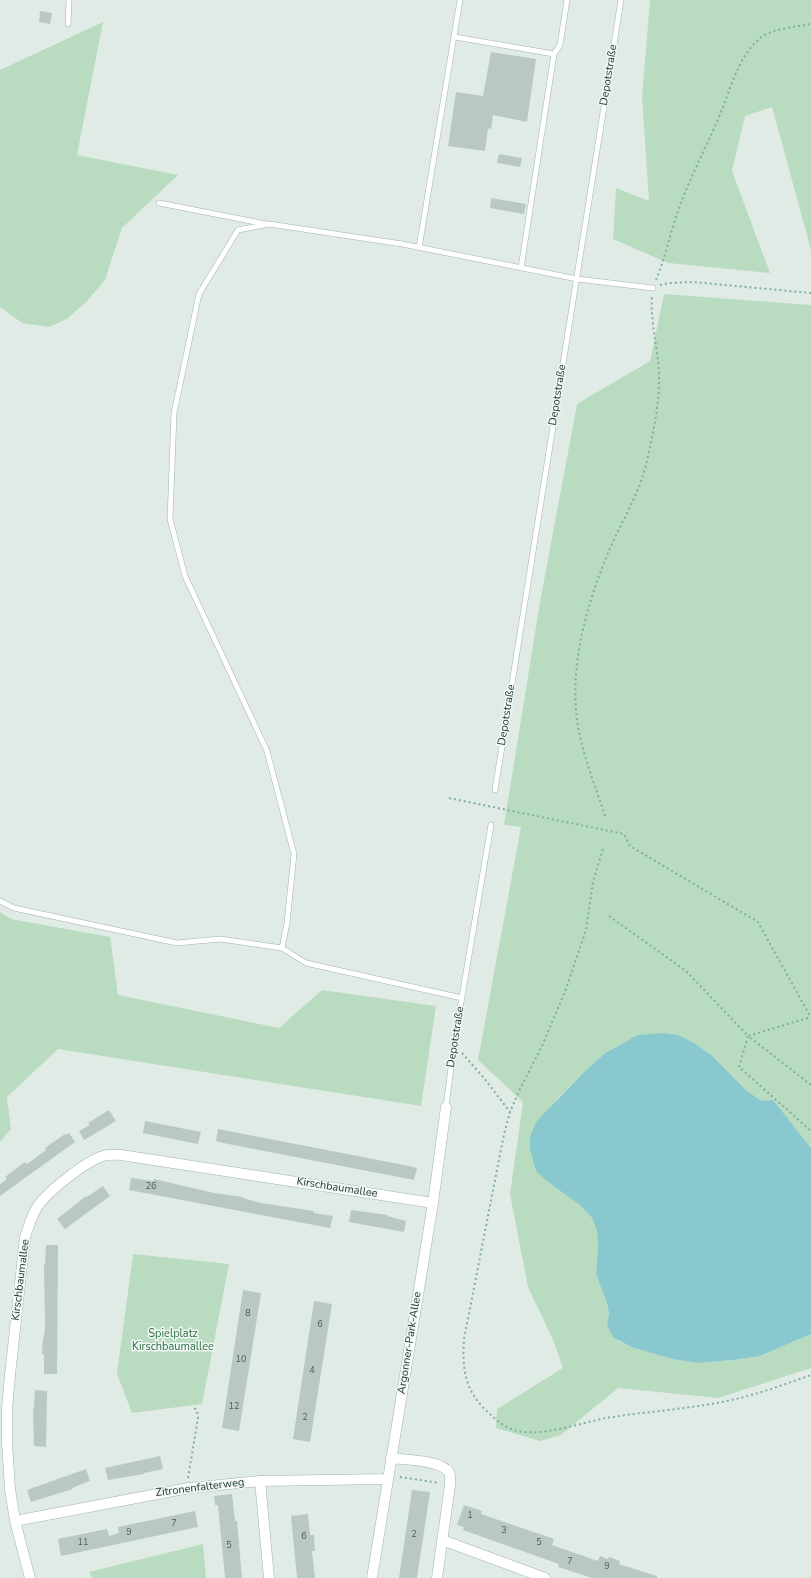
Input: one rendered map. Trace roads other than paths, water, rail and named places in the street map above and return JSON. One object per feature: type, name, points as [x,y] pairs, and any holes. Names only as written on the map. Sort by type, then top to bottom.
[{"type":"street","name":"Argonner-Park-Allee","points":[[372,1578],[433,1203],[446,1107]]},
{"type":"street","name":"Kirschbaumallee","points":[[30,1578],[15,1521],[10,1489],[7,1443],[8,1409],[25,1238],[31,1218],[36,1208],[56,1187],[94,1159],[103,1156],[121,1155],[433,1203]]},
{"type":"street","points":[[391,1458],[438,1464],[450,1474],[450,1485],[437,1578]]},
{"type":"street","name":"Zitronenfalterweg","points":[[15,1521],[189,1488],[260,1481],[388,1477]]},
{"type":"street","points":[[260,1481],[269,1578]]},
{"type":"street","points":[[442,1540],[545,1578]]},
{"type":"lane","points":[[68,24],[69,0]]},
{"type":"lane","points":[[419,248],[460,0]]},
{"type":"lane","points":[[521,268],[554,54],[560,44],[567,0]]},
{"type":"lane","name":"Depotstraße","points":[[495,790],[621,0]]},
{"type":"lane","points":[[455,37],[554,54]]},
{"type":"lane","points":[[159,203],[269,224],[380,240],[577,279],[653,288]]},
{"type":"lane","points":[[269,224],[238,230],[199,294],[174,413],[170,519],[185,576],[267,751],[294,854],[287,923],[282,948]]},
{"type":"lane","name":"Depotstraße","points":[[446,1107],[454,1044],[491,825]]},
{"type":"lane","points":[[0,901],[14,908],[177,943],[220,939],[282,948],[306,963],[462,998]]},
{"type":"water","points":[[661,1033],[678,1035],[694,1043],[711,1055],[747,1091],[762,1101],[773,1100],[811,1148],[811,1334],[760,1356],[698,1363],[673,1359],[631,1347],[613,1337],[607,1323],[609,1314],[607,1303],[596,1274],[598,1245],[597,1231],[592,1218],[581,1206],[536,1171],[530,1150],[530,1137],[536,1122],[583,1073],[604,1054],[638,1035]]},
{"type":"park label","name":"Spielplatz Kirschbaumallee","points":[[173,1340]]}]
